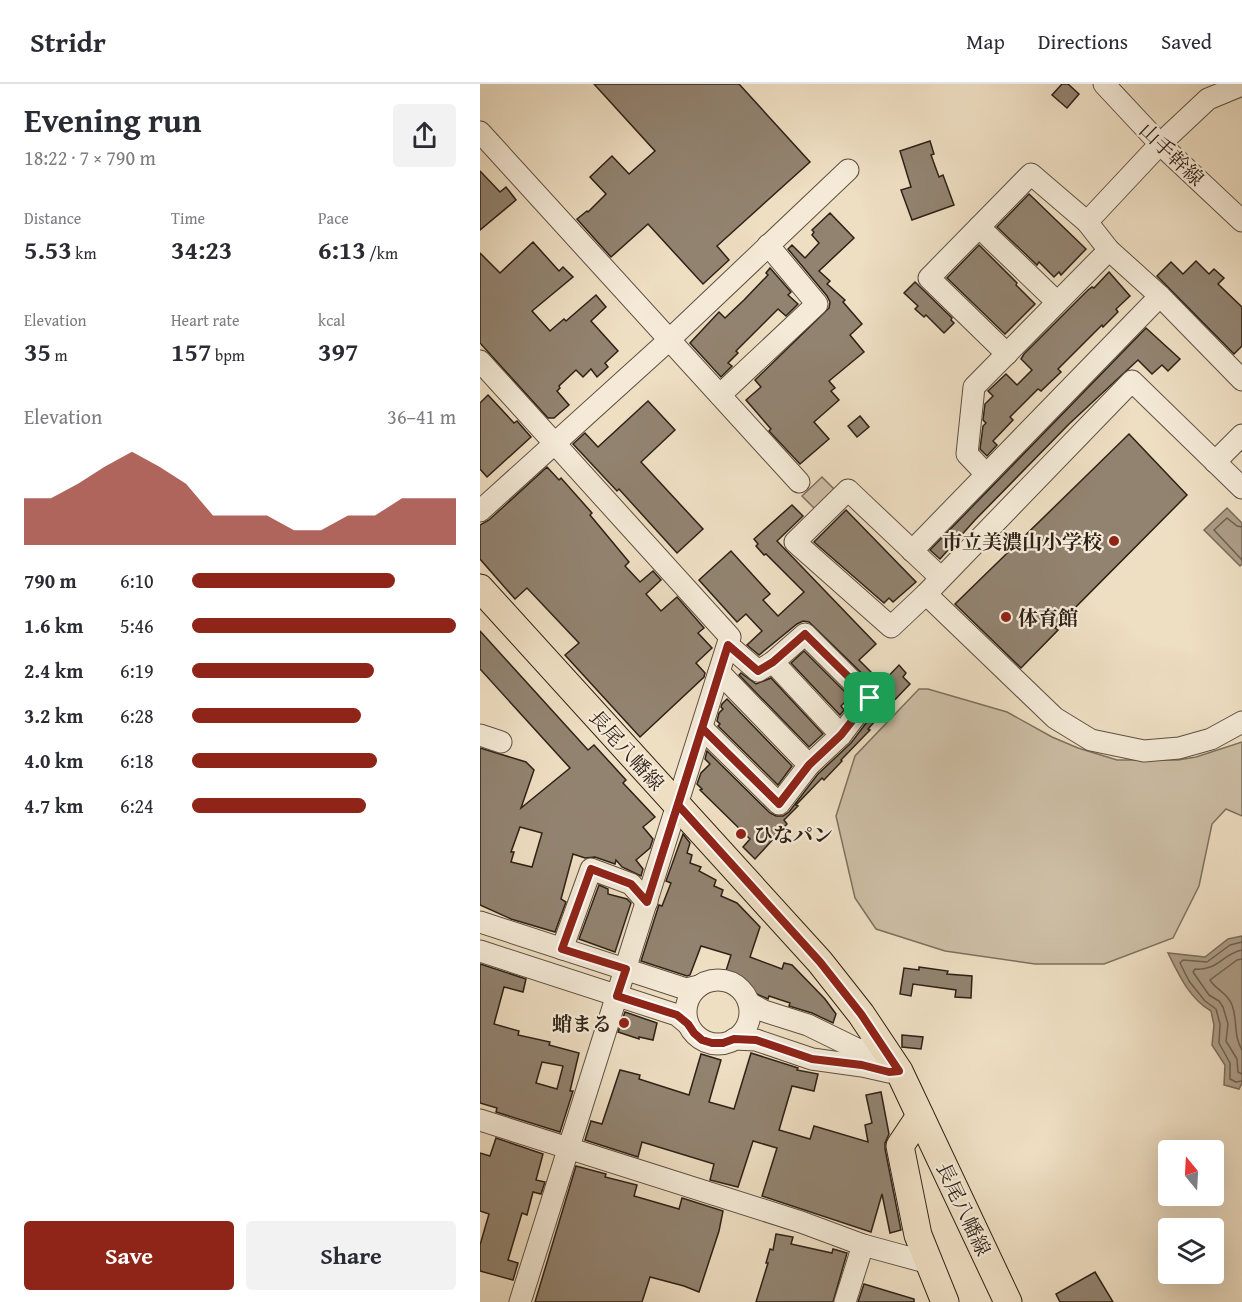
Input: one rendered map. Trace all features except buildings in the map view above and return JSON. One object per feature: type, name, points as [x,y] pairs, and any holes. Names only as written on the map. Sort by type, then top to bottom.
[{"type":"main road","name":"長尾八幡線","points":[[480,588],[820,962],[861,1014],[899,1071],[1008,1302]]},
{"type":"main road","name":"長尾八幡線","points":[[920,1116],[900,1146],[918,1235],[945,1302]]},
{"type":"street","name":"山手幹線","points":[[1104,84],[1160,144],[1242,221]]},
{"type":"street","points":[[1087,222],[1160,144],[1208,99],[1242,85]]},
{"type":"street","points":[[480,132],[799,482]]},
{"type":"street","points":[[480,511],[669,340],[848,170]]},
{"type":"street","points":[[1007,354],[929,278],[1030,174],[1087,222],[1109,250],[1160,296],[1242,380]]},
{"type":"street","points":[[979,227],[1058,302]]},
{"type":"street","points":[[720,395],[817,304],[768,245]]},
{"type":"street","points":[[986,474],[967,454],[974,387],[1109,250]]},
{"type":"street","points":[[912,551],[1160,296]]},
{"type":"street","points":[[480,361],[758,671],[773,662],[805,634],[877,692],[841,735],[809,765],[779,804],[702,728]]},
{"type":"street","points":[[941,578],[848,490],[795,542],[891,627],[926,594],[1132,381],[1242,488]]},
{"type":"street","points":[[1215,462],[1242,435]]},
{"type":"street","points":[[926,594],[1054,718],[1091,740],[1144,751],[1179,748],[1211,739],[1242,722]]},
{"type":"street","points":[[520,1302],[729,641]]},
{"type":"street","points":[[773,662],[841,735]]},
{"type":"street","points":[[719,672],[809,765]]},
{"type":"street","points":[[480,735],[501,742]]},
{"type":"street","points":[[562,949],[591,869],[631,884],[647,902]]},
{"type":"street","points":[[480,922],[686,989],[699,986]]},
{"type":"street","points":[[524,966],[533,939]]},
{"type":"street","points":[[480,951],[677,1015],[702,1040],[712,1043],[723,1043],[734,1039],[742,1032],[750,1013],[748,1003],[737,986],[718,980],[708,981],[699,986],[687,1002],[688,1024]]},
{"type":"street","points":[[748,1003],[764,1011],[808,1025],[857,1049],[873,1051],[885,1048]]},
{"type":"street","points":[[734,1039],[756,1040],[812,1059],[862,1065],[889,1072],[899,1071]]},
{"type":"street","points":[[480,1120],[801,1222],[862,1245],[929,1263]]},
{"type":"street","points":[[845,1302],[862,1245]]},
{"type":"shaded area","points":[[822,477],[835,490],[815,509],[802,496]]},
{"type":"shaded area","points":[[919,689],[928,689],[1007,712],[1052,737],[1117,760],[1178,760],[1196,757],[1242,742],[1242,816],[1226,809],[1212,824],[1199,886],[1173,938],[1104,964],[1035,964],[945,951],[876,929],[855,898],[836,816],[855,756]]},
{"type":"water","points":[[1227,508],[1242,523],[1242,564],[1240,566],[1204,530]]},
{"type":"water","points":[[1242,936],[1242,1083],[1239,1089],[1224,1085],[1225,1065],[1212,1045],[1214,1025],[1211,1011],[1191,993],[1168,953],[1205,957],[1228,939]]},
{"type":"place","name":"市立美濃山小学校","points":[[1114,541]]},
{"type":"place","name":"体育館","points":[[1006,617]]},
{"type":"place","name":"ひなパン","points":[[741,834]]},
{"type":"place","name":"蛸まる","points":[[624,1023]]},
{"type":"route","points":[[870,698],[805,634],[773,662],[758,671],[728,645],[702,728],[678,805],[820,962],[861,1014],[899,1071],[889,1072],[862,1065],[812,1059],[756,1040],[734,1039],[723,1043],[712,1043],[702,1040],[677,1015],[617,996],[626,969],[562,949],[591,869],[631,884],[647,902],[702,728],[779,804],[809,765],[841,735],[870,698]]}]
